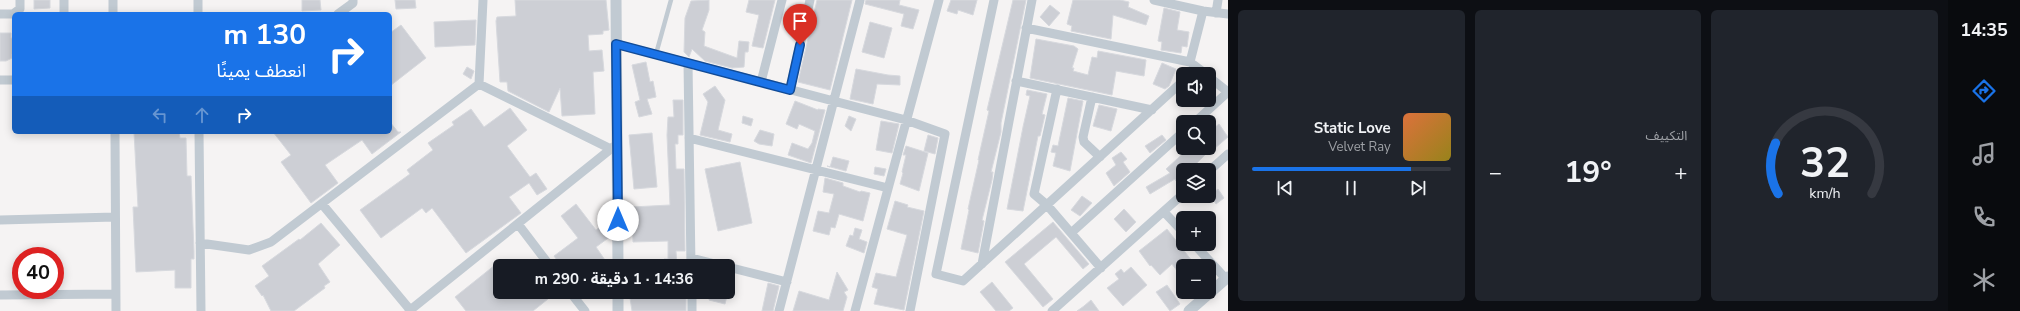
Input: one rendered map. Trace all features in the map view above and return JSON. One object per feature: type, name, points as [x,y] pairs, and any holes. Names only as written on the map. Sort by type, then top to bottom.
[{"type":"street","points":[[16,12],[20,9],[20,0]]},
{"type":"street","points":[[64,0],[64,12]]},
{"type":"street","points":[[113,0],[114,12]]},
{"type":"street","points":[[198,0],[198,12]]},
{"type":"street","points":[[340,12],[353,2],[353,0]]},
{"type":"street","points":[[200,243],[249,250],[271,242],[479,84],[483,0]]},
{"type":"street","points":[[616,0],[614,147],[618,259]]},
{"type":"street","points":[[761,82],[782,0]]},
{"type":"street","points":[[790,90],[810,0]]},
{"type":"street","points":[[779,311],[835,101],[860,0]]},
{"type":"street","points":[[855,311],[939,0]]},
{"type":"street","points":[[994,0],[936,274],[962,281],[1176,88]]},
{"type":"street","points":[[982,264],[1032,0]]},
{"type":"street","points":[[1154,0],[1203,11],[1228,14]]},
{"type":"street","points":[[1216,13],[1218,0]]},
{"type":"street","points":[[1193,67],[1190,62],[1203,11]]},
{"type":"street","points":[[0,14],[12,14]]},
{"type":"street","points":[[1026,28],[1190,62]]},
{"type":"street","points":[[616,44],[906,120],[945,134],[910,311]]},
{"type":"street","points":[[688,63],[691,259]]},
{"type":"street","points":[[0,80],[12,80]]},
{"type":"street","points":[[1016,81],[1152,110]]},
{"type":"street","points":[[1203,115],[1228,92],[1216,83]]},
{"type":"street","points":[[479,84],[614,147]]},
{"type":"street","points":[[1058,90],[1034,194],[1047,205],[1101,268]]},
{"type":"street","points":[[1092,97],[1083,137],[1084,142],[1100,157]]},
{"type":"street","points":[[115,134],[116,311]]},
{"type":"street","points":[[199,134],[201,311]]},
{"type":"street","points":[[689,138],[888,188]]},
{"type":"street","points":[[1071,233],[1176,138]]},
{"type":"street","points":[[322,204],[410,311],[614,147]]},
{"type":"street","points":[[1216,165],[1228,154]]},
{"type":"street","points":[[1052,311],[1176,201]]},
{"type":"street","points":[[1164,212],[1176,225]]},
{"type":"street","points":[[0,220],[116,217]]},
{"type":"street","points":[[518,224],[545,259]]},
{"type":"street","points":[[1189,311],[1227,279],[1201,251]]},
{"type":"street","points":[[735,269],[787,282]]},
{"type":"street","points":[[0,295],[116,294]]},
{"type":"street","points":[[576,299],[585,311]]},
{"type":"street","points":[[618,299],[618,311]]},
{"type":"street","points":[[692,299],[692,311]]},
{"type":"lane","points":[[656,54],[671,0]]},
{"type":"building","points":[[34,0],[50,0],[50,8],[34,9]]},
{"type":"building","points":[[302,0],[320,0],[321,10],[302,11]]},
{"type":"building","points":[[395,0],[415,0],[416,8],[396,9]]},
{"type":"building","points":[[515,0],[606,0],[609,30],[603,31],[603,34],[588,35],[589,51],[602,50],[604,71],[593,72],[595,114],[562,116],[560,88],[549,112],[508,91],[507,82],[500,82],[496,21],[497,17],[516,16]]},
{"type":"building","points":[[709,0],[709,10],[702,30],[705,32],[704,46],[737,58],[739,41],[749,42],[748,52],[745,52],[744,67],[732,68],[705,61],[692,49],[689,57],[684,52],[685,18],[691,1]]},
{"type":"building","points":[[749,0],[775,0],[763,48],[752,46],[759,15],[746,12]]},
{"type":"building","points":[[817,0],[852,0],[830,90],[798,82]]},
{"type":"building","points":[[866,0],[900,0],[899,5],[919,10],[913,29],[901,26],[904,14],[865,4]]},
{"type":"building","points":[[951,0],[977,0],[973,15],[958,10],[957,14],[947,11]]},
{"type":"building","points":[[1013,0],[1026,0],[1001,123],[1001,132],[991,172],[993,172],[992,180],[982,220],[984,221],[978,253],[961,249],[989,111],[987,110]]},
{"type":"building","points":[[1073,0],[1120,0],[1129,2],[1128,7],[1149,16],[1146,25],[1113,15],[1111,39],[1071,31],[1072,26],[1067,24]]},
{"type":"building","points":[[1050,5],[1060,13],[1049,26],[1040,17]]},
{"type":"building","points":[[1164,8],[1180,12],[1177,30],[1189,32],[1187,47],[1182,46],[1181,53],[1161,50],[1162,42],[1158,41]]},
{"type":"building","points":[[476,20],[475,45],[435,47],[434,22]]},
{"type":"building","points":[[870,22],[892,28],[884,58],[862,52]]},
{"type":"building","points":[[401,25],[426,58],[392,84],[392,32]]},
{"type":"building","points":[[0,33],[11,33],[12,58],[6,61],[0,61]]},
{"type":"building","points":[[1036,39],[1074,46],[1078,49],[1072,68],[1074,68],[1073,71],[1088,75],[1092,57],[1097,58],[1098,51],[1146,60],[1144,76],[1116,71],[1112,95],[1030,78]]},
{"type":"building","points":[[646,62],[650,82],[653,81],[656,97],[647,99],[652,114],[639,117],[635,102],[640,100],[632,65]]},
{"type":"building","points":[[1162,63],[1176,69],[1169,86],[1165,89],[1153,84]]},
{"type":"building","points":[[467,67],[474,71],[471,79],[463,74]]},
{"type":"building","points":[[856,69],[900,76],[900,85],[877,84],[873,104],[850,99]]},
{"type":"building","points":[[715,86],[725,100],[718,130],[732,134],[730,142],[700,135],[708,102],[703,94]]},
{"type":"building","points":[[1027,90],[1047,94],[1042,114],[1045,115],[1040,136],[1038,136],[1023,211],[1007,209],[1030,96],[1026,95]]},
{"type":"building","points":[[1068,98],[1083,101],[1070,171],[1053,166],[1056,153],[1051,152],[1053,145],[1058,146]]},
{"type":"building","points":[[673,100],[683,100],[683,135],[678,135],[678,144],[675,144],[676,169],[684,169],[685,251],[676,251],[677,259],[668,259],[668,241],[633,242],[632,207],[670,205],[667,135],[668,117],[674,117]]},
{"type":"building","points":[[795,101],[818,110],[825,110],[811,163],[788,155],[792,143],[808,149],[812,143],[815,131],[799,124],[797,129],[786,124]]},
{"type":"building","points":[[1099,105],[1117,109],[1111,131],[1093,126]]},
{"type":"building","points":[[510,108],[527,130],[507,146],[530,177],[536,173],[547,189],[537,195],[529,183],[509,197],[521,213],[466,253],[432,208],[426,213],[422,208],[381,238],[360,210],[410,174],[407,170],[433,150],[428,143],[454,125],[452,122],[471,109],[484,127]]},
{"type":"building","points":[[743,116],[753,119],[751,126],[742,123]]},
{"type":"building","points":[[849,116],[856,119],[851,131],[845,126]]},
{"type":"building","points":[[881,121],[899,124],[892,153],[876,150]]},
{"type":"building","points":[[392,124],[398,132],[401,132],[372,154],[362,140],[325,165],[338,183],[311,203],[281,162],[291,155],[275,134],[392,134]]},
{"type":"building","points":[[1219,124],[1228,137],[1216,147],[1216,126]]},
{"type":"building","points":[[760,130],[774,134],[772,146],[759,144],[754,141]]},
{"type":"building","points":[[652,133],[657,187],[634,189],[629,135]]},
{"type":"building","points":[[134,134],[179,134],[180,138],[186,138],[187,176],[191,176],[194,252],[194,259],[191,259],[191,288],[175,288],[175,270],[136,272],[133,207],[138,207]]},
{"type":"building","points":[[928,135],[938,138],[935,154],[924,151]]},
{"type":"building","points":[[1162,135],[1166,140],[1150,153],[1145,146]]},
{"type":"building","points":[[906,146],[928,153],[919,191],[900,184],[906,155],[903,155]]},
{"type":"building","points":[[1121,152],[1127,159],[1123,162],[1130,172],[1114,186],[1106,173],[1116,165],[1112,158]]},
{"type":"building","points":[[1181,155],[1205,155],[1197,163],[1176,163],[1176,181],[1175,179],[1150,194],[1146,187],[1170,173],[1166,169]]},
{"type":"building","points":[[833,157],[849,161],[846,171],[830,167]]},
{"type":"building","points":[[740,162],[752,223],[718,231],[705,169]]},
{"type":"building","points":[[875,167],[886,169],[884,176],[874,174]]},
{"type":"building","points":[[825,178],[843,183],[843,186],[860,192],[870,193],[863,221],[839,214],[835,228],[831,227],[829,235],[813,231],[818,211],[829,213],[834,194],[823,192]]},
{"type":"building","points":[[1218,189],[1224,198],[1216,204],[1215,203],[1216,190]]},
{"type":"building","points":[[1082,196],[1092,203],[1080,216],[1071,210]]},
{"type":"building","points":[[895,201],[908,205],[907,207],[924,211],[904,310],[874,304],[878,289],[872,287],[876,273],[896,277],[907,235],[887,229]]},
{"type":"building","points":[[576,204],[596,230],[608,221],[611,225],[611,236],[596,247],[604,259],[556,259],[554,256],[578,238],[561,216]]},
{"type":"building","points":[[1124,209],[1136,222],[1126,232],[1114,219]]},
{"type":"building","points":[[1053,222],[1089,264],[1083,269],[1056,237],[1024,264],[1053,299],[1043,307],[1005,262]]},
{"type":"building","points":[[321,223],[340,245],[318,264],[330,282],[324,286],[325,288],[294,311],[271,311],[263,295],[262,296],[255,286],[269,276],[262,266],[299,239],[300,240]]},
{"type":"building","points":[[855,228],[862,230],[859,239],[867,242],[864,253],[846,246],[850,235],[853,236]]},
{"type":"building","points":[[1167,229],[1176,240],[1176,251],[1184,251],[1191,259],[1176,259],[1176,269],[1172,264],[1160,275],[1151,265],[1150,266],[1139,251]]},
{"type":"building","points":[[493,267],[493,299],[548,299],[533,311],[466,311],[455,297]]},
{"type":"building","points":[[1131,267],[1147,285],[1123,306],[1107,288],[1119,279],[1115,274],[1121,269],[1124,273]]},
{"type":"building","points":[[837,272],[848,290],[844,292],[847,297],[843,311],[793,311],[799,291],[829,300]]},
{"type":"building","points":[[992,282],[1013,308],[1009,311],[996,311],[980,292]]},
{"type":"building","points":[[768,283],[779,286],[773,311],[762,311]]},
{"type":"building","points":[[1167,285],[1180,304],[1170,311],[1156,292]]},
{"type":"building","points":[[630,299],[686,299],[686,311],[632,311]]},
{"type":"building","points":[[709,299],[726,299],[725,304]]},
{"type":"building","points":[[1091,300],[1099,311],[1077,311],[1084,306]]},
{"type":"route","points":[[618,220],[616,44],[790,90],[800,45]]}]
